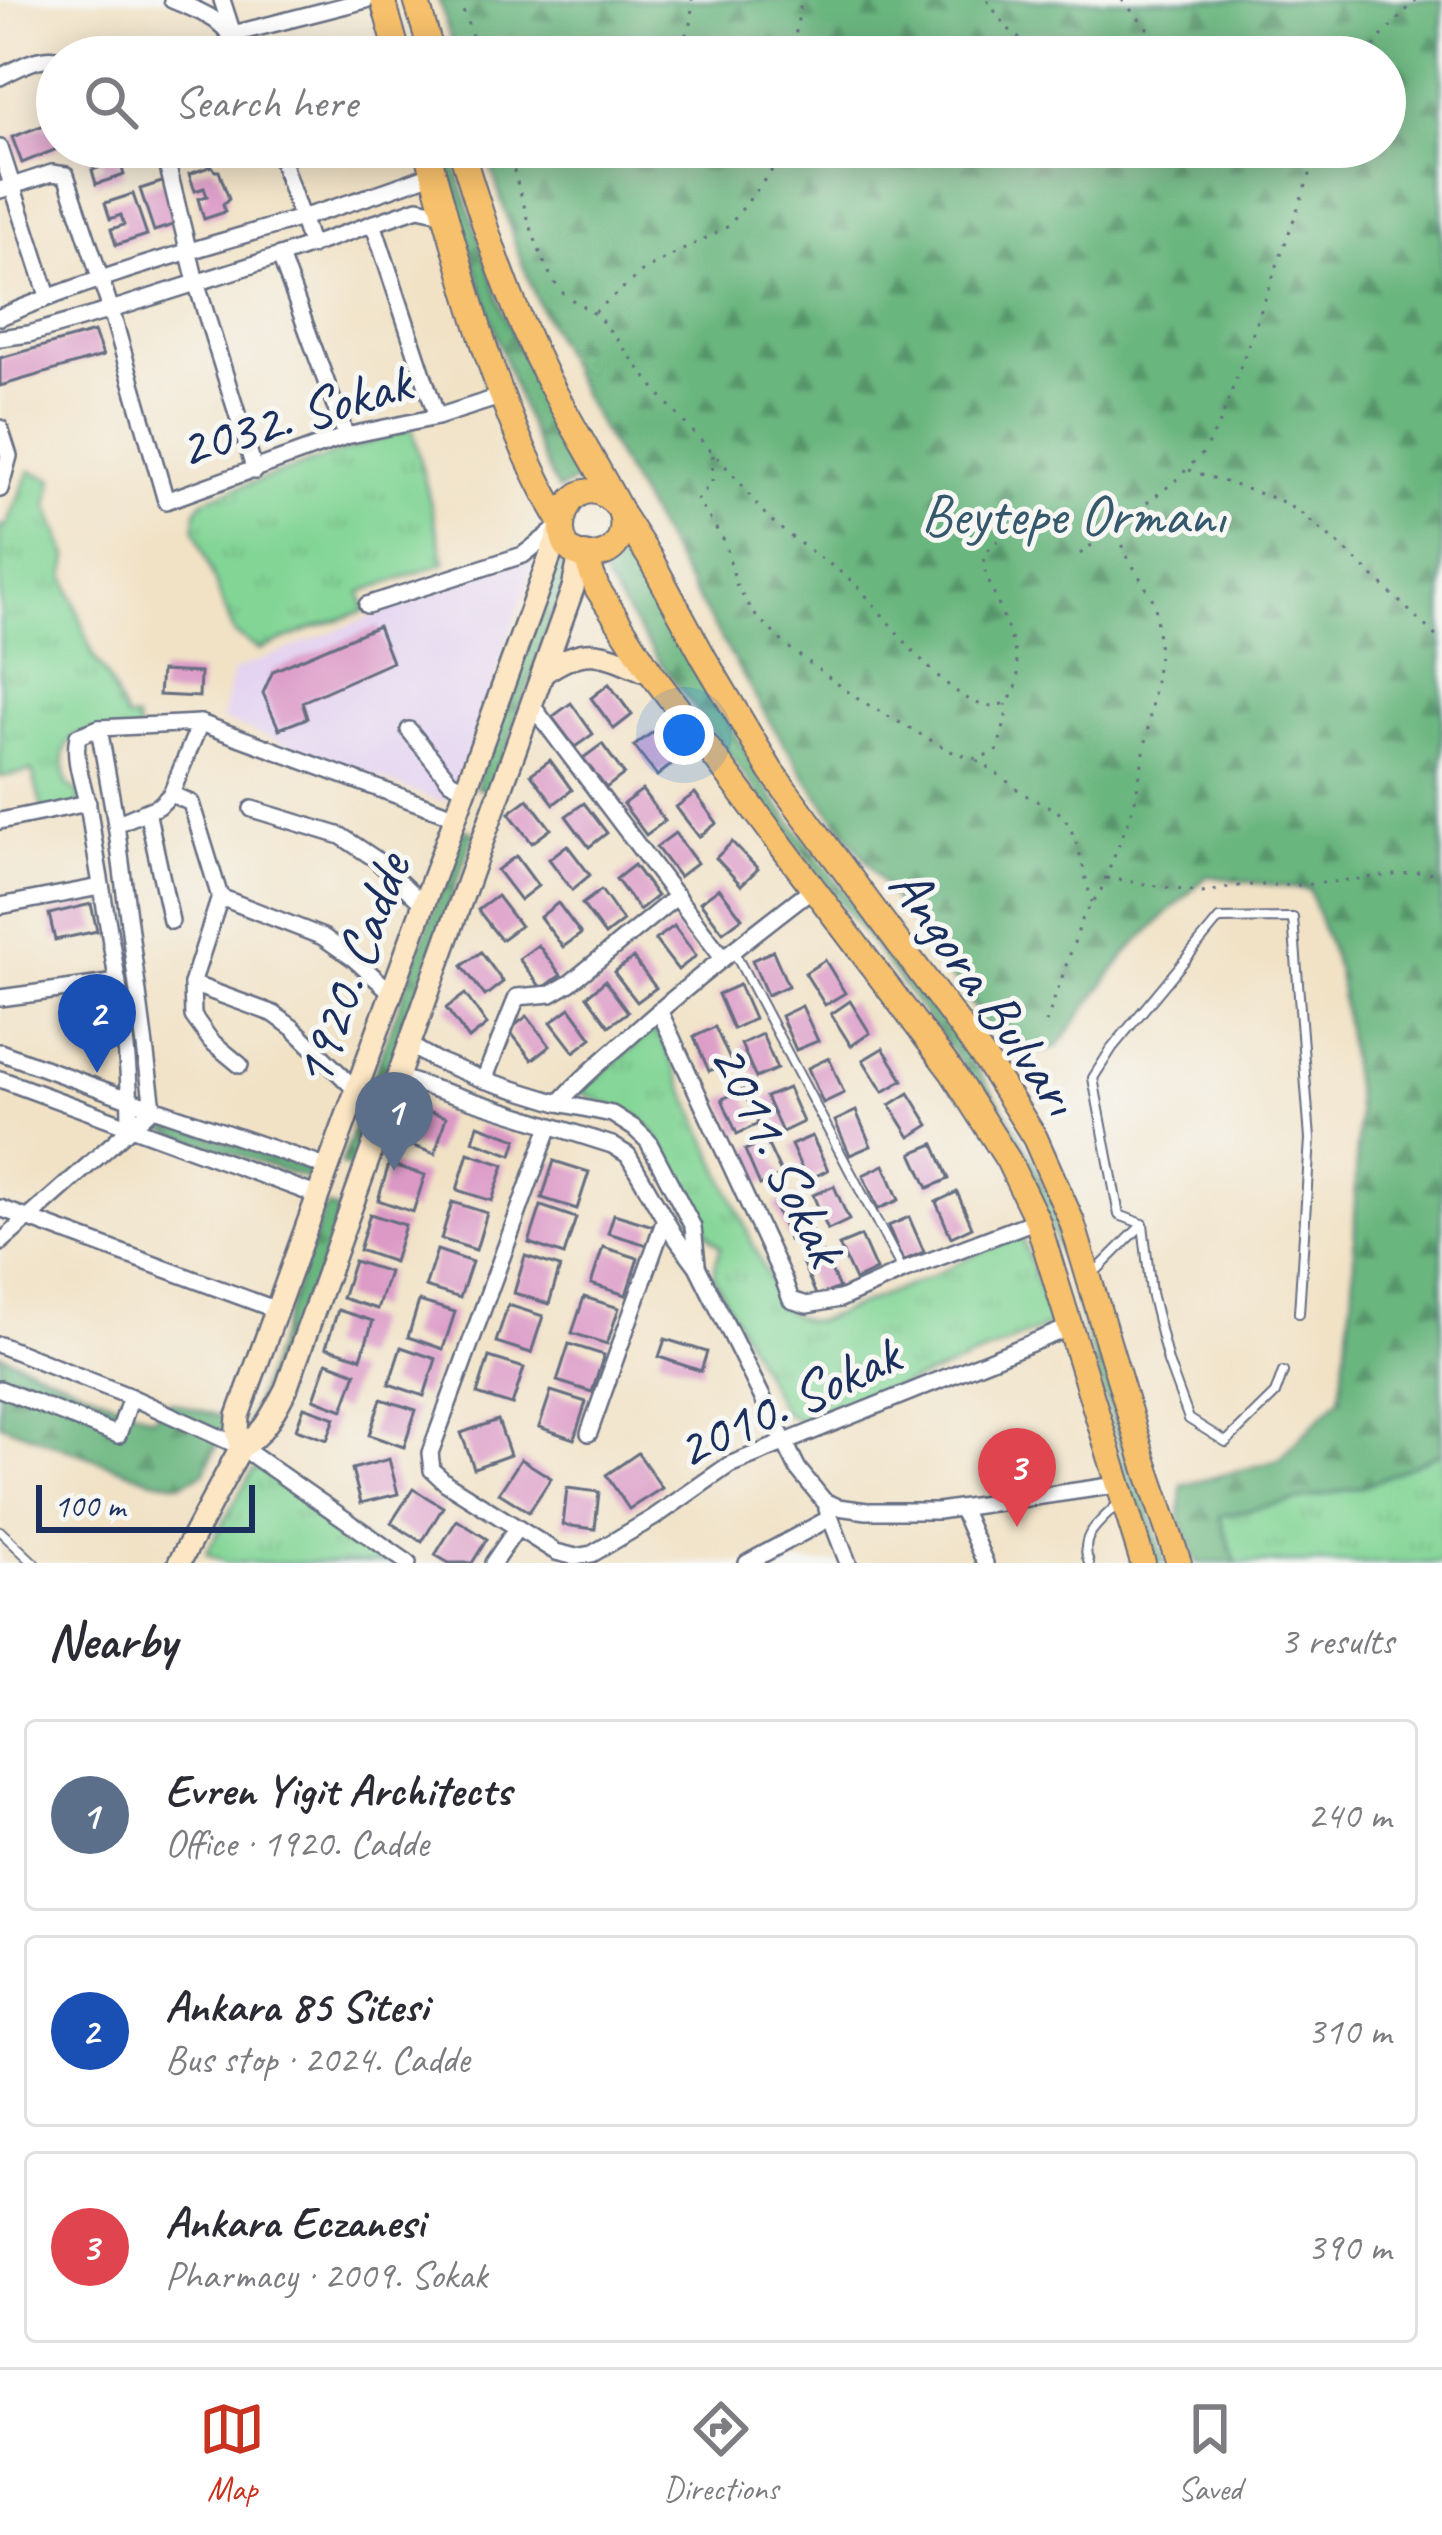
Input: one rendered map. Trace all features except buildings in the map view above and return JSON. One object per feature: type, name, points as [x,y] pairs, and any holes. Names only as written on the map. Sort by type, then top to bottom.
[{"type":"main road","points":[[382,0],[393,36]]},
{"type":"main road","points":[[416,0],[427,36]]},
{"type":"main road","name":"Angora Bulvarı","points":[[433,168],[503,396],[566,543],[583,554],[597,588],[652,674],[964,1089],[1008,1160],[1037,1220],[1143,1563]]},
{"type":"main road","name":"Angora Bulvarı","points":[[467,168],[492,248],[546,376],[704,658],[771,771],[1022,1115],[1060,1189],[1179,1563]]},
{"type":"main road","points":[[561,524],[567,505],[588,493],[606,496],[621,512],[622,532],[615,546],[601,555],[583,554]]},
{"type":"main road","name":"1920. Cadde","points":[[241,1447],[238,1416],[561,524]]},
{"type":"main road","name":"1920. Cadde","points":[[178,1563],[241,1447],[261,1431],[286,1389],[583,554]]},
{"type":"main road","points":[[542,673],[569,656],[591,653],[652,674]]},
{"type":"main road","points":[[466,789],[496,800]]},
{"type":"main road","points":[[456,817],[486,827]]},
{"type":"main road","points":[[329,1168],[359,1178]]},
{"type":"main road","points":[[319,1196],[349,1206]]},
{"type":"street","points":[[172,0],[210,16],[233,34]]},
{"type":"street","points":[[222,0],[233,34]]},
{"type":"street","points":[[233,34],[365,0]]},
{"type":"street","points":[[0,77],[36,60]]},
{"type":"street","points":[[0,148],[7,188],[48,296]]},
{"type":"street","points":[[168,168],[196,282],[254,471]]},
{"type":"street","points":[[284,168],[311,246]]},
{"type":"street","points":[[0,317],[101,278],[434,172]]},
{"type":"street","points":[[7,188],[52,173],[66,176],[111,310]]},
{"type":"street","points":[[0,338],[111,310],[418,208],[447,214]]},
{"type":"street","points":[[373,223],[437,417]]},
{"type":"street","points":[[280,256],[346,436]]},
{"type":"street","name":"2032. Sokak","points":[[111,310],[166,501],[346,436],[437,417],[503,396]]},
{"type":"street","points":[[0,428],[9,456],[0,489]]},
{"type":"street","points":[[367,604],[523,555],[561,524]]},
{"type":"street","points":[[531,704],[676,896],[727,954]]},
{"type":"street","points":[[116,824],[159,806],[172,794],[200,723]]},
{"type":"street","points":[[130,1128],[118,982],[75,749],[78,736],[99,728],[200,723],[456,817]]},
{"type":"street","points":[[99,728],[153,1108]]},
{"type":"street","points":[[409,730],[450,781],[466,789]]},
{"type":"street","points":[[172,794],[191,803],[220,897],[192,984],[193,1016],[211,1041],[240,1065]]},
{"type":"street","points":[[0,821],[88,803]]},
{"type":"street","points":[[252,809],[341,836],[374,858],[424,904]]},
{"type":"street","points":[[147,811],[171,921]]},
{"type":"street","points":[[0,906],[100,887]]},
{"type":"street","points":[[559,1103],[659,1010],[812,888]]},
{"type":"street","points":[[484,1080],[518,997],[551,994],[570,983],[676,896]]},
{"type":"street","points":[[220,897],[322,937],[392,993]]},
{"type":"street","points":[[0,998],[118,982]]},
{"type":"street","points":[[192,984],[274,1014],[357,1091]]},
{"type":"street","name":"2011. Sokak","points":[[659,1010],[791,1300],[807,1305],[840,1299],[903,1271]]},
{"type":"street","points":[[409,1045],[484,1080],[612,1114],[634,1128],[648,1141],[693,1227],[697,1266]]},
{"type":"street","points":[[0,1052],[329,1168]]},
{"type":"street","points":[[397,1077],[628,1154],[697,1266],[785,1442],[827,1509],[848,1563]]},
{"type":"street","points":[[0,1079],[319,1196]]},
{"type":"street","points":[[0,1243],[153,1108]]},
{"type":"street","name":"2010. Sokak","points":[[550,1126],[430,1454],[432,1470],[446,1483],[556,1552],[576,1557],[592,1554],[729,1465],[1071,1327]]},
{"type":"street","points":[[0,1208],[277,1310]]},
{"type":"street","points":[[589,1433],[665,1219]]},
{"type":"street","points":[[903,1271],[1037,1220]]},
{"type":"street","points":[[0,1345],[241,1447],[407,1563]]},
{"type":"street","points":[[0,1390],[118,1435],[131,1397]]},
{"type":"street","points":[[747,1563],[827,1509],[938,1511],[1120,1492]]},
{"type":"street","points":[[961,1508],[986,1563]]},
{"type":"street","points":[[493,1563],[517,1528]]},
{"type":"lane","points":[[1143,1224],[1119,1215],[1093,1078],[1112,1048],[1219,919],[1293,918],[1310,1139],[1299,1313]]},
{"type":"lane","points":[[727,954],[903,1271]]},
{"type":"lane","points":[[1089,1278],[1143,1224]]},
{"type":"lane","points":[[1143,1224],[1150,1293],[1168,1362],[1190,1419],[1226,1442],[1275,1394],[1283,1372]]},
{"type":"lane","points":[[1090,1563],[1084,1551],[1087,1540],[1120,1492]]},
{"type":"lane","points":[[0,1531],[34,1563]]},
{"type":"path","points":[[459,0],[473,36]]},
{"type":"path","points":[[685,36],[691,25],[692,0]]},
{"type":"path","points":[[795,36],[801,0]]},
{"type":"path","points":[[987,0],[1014,36]]},
{"type":"path","points":[[1122,0],[1154,36]]},
{"type":"path","points":[[1383,36],[1416,0]]},
{"type":"path","points":[[514,168],[534,233],[561,291],[594,313],[765,514],[858,587],[932,672],[973,701],[987,705],[1002,705],[1012,698],[1017,685],[1019,668],[983,565],[986,552],[1007,536]]},
{"type":"path","points":[[594,313],[644,270],[729,226],[773,168]]},
{"type":"path","points":[[1079,554],[1174,482],[1202,454],[1220,423],[1312,168]]},
{"type":"path","points":[[713,454],[712,482],[697,500],[725,542],[737,587],[756,616],[788,647],[858,698],[950,751],[976,759],[1030,798],[1054,808],[1074,839],[1092,903]]},
{"type":"path","points":[[1187,470],[1279,500],[1303,514],[1442,642]]},
{"type":"path","points":[[1046,1023],[1083,917],[1106,878],[1134,806],[1159,654],[1155,603],[1124,551],[1124,518]]},
{"type":"path","points":[[976,759],[998,751],[1006,702]]},
{"type":"path","points":[[1106,878],[1202,893],[1244,885],[1304,885],[1442,873]]},
{"type":"shaded area","points":[[536,559],[454,792],[442,802],[222,720],[233,671],[494,568]]},
{"type":"green space","name":"Beytepe Ormanı","points":[[439,0],[1442,0],[1442,1452],[1362,1487],[1220,1516],[1236,1563],[1197,1563],[1180,1517],[1182,1486],[1279,1460],[1340,1397],[1353,1291],[1358,1114],[1338,971],[1309,890],[1207,876],[1129,950],[1057,1047],[1021,1051],[991,1032],[811,785],[677,564],[586,402],[540,307],[492,168],[1406,168],[1406,36],[450,36]]},
{"type":"green space","points":[[446,168],[456,168],[503,313],[588,474],[558,491],[506,365]]},
{"type":"green space","points":[[412,428],[445,563],[361,592],[365,611],[259,650],[234,633],[195,529],[196,511],[205,499]]},
{"type":"green space","points":[[30,471],[53,479],[48,505],[68,557],[65,576],[94,658],[126,719],[136,720],[139,732],[74,735],[64,752],[64,765],[67,785],[78,793],[81,809],[45,819],[32,771],[0,777],[0,525],[6,527]]},
{"type":"green space","points":[[629,551],[773,798],[957,1041],[1031,1157],[1081,1287],[1165,1563],[1156,1563],[1080,1313],[1018,1152],[956,1056],[661,664],[597,568]]},
{"type":"green space","points":[[556,557],[567,575],[491,792],[476,787]]},
{"type":"green space","points":[[464,829],[474,833],[353,1170],[341,1164]]},
{"type":"green space","points":[[657,1028],[781,1307],[800,1319],[821,1320],[928,1278],[1020,1232],[1051,1325],[949,1368],[800,1421],[783,1412],[713,1275],[720,1247],[710,1237],[654,1132],[641,1118],[579,1092]]},
{"type":"green space","points":[[158,1119],[317,1172],[314,1181],[155,1127]]},
{"type":"green space","points":[[328,1207],[339,1214],[283,1378],[252,1433],[246,1429]]},
{"type":"green space","points":[[0,1354],[153,1418],[168,1401],[229,1419],[204,1473],[181,1484],[152,1480],[0,1424]]},
{"type":"green space","points":[[1442,1452],[1442,1563],[1236,1563],[1219,1516],[1362,1487]]},
{"type":"green space","points":[[253,1470],[261,1470],[397,1563],[227,1563],[206,1553]]},
{"type":"place","name":"Ankara 85 Sitesi","points":[[97,1073]]},
{"type":"place","name":"Evren Yigit Architects","points":[[394,1171]]},
{"type":"place","name":"Ankara Eczanesi","points":[[1017,1527]]}]
